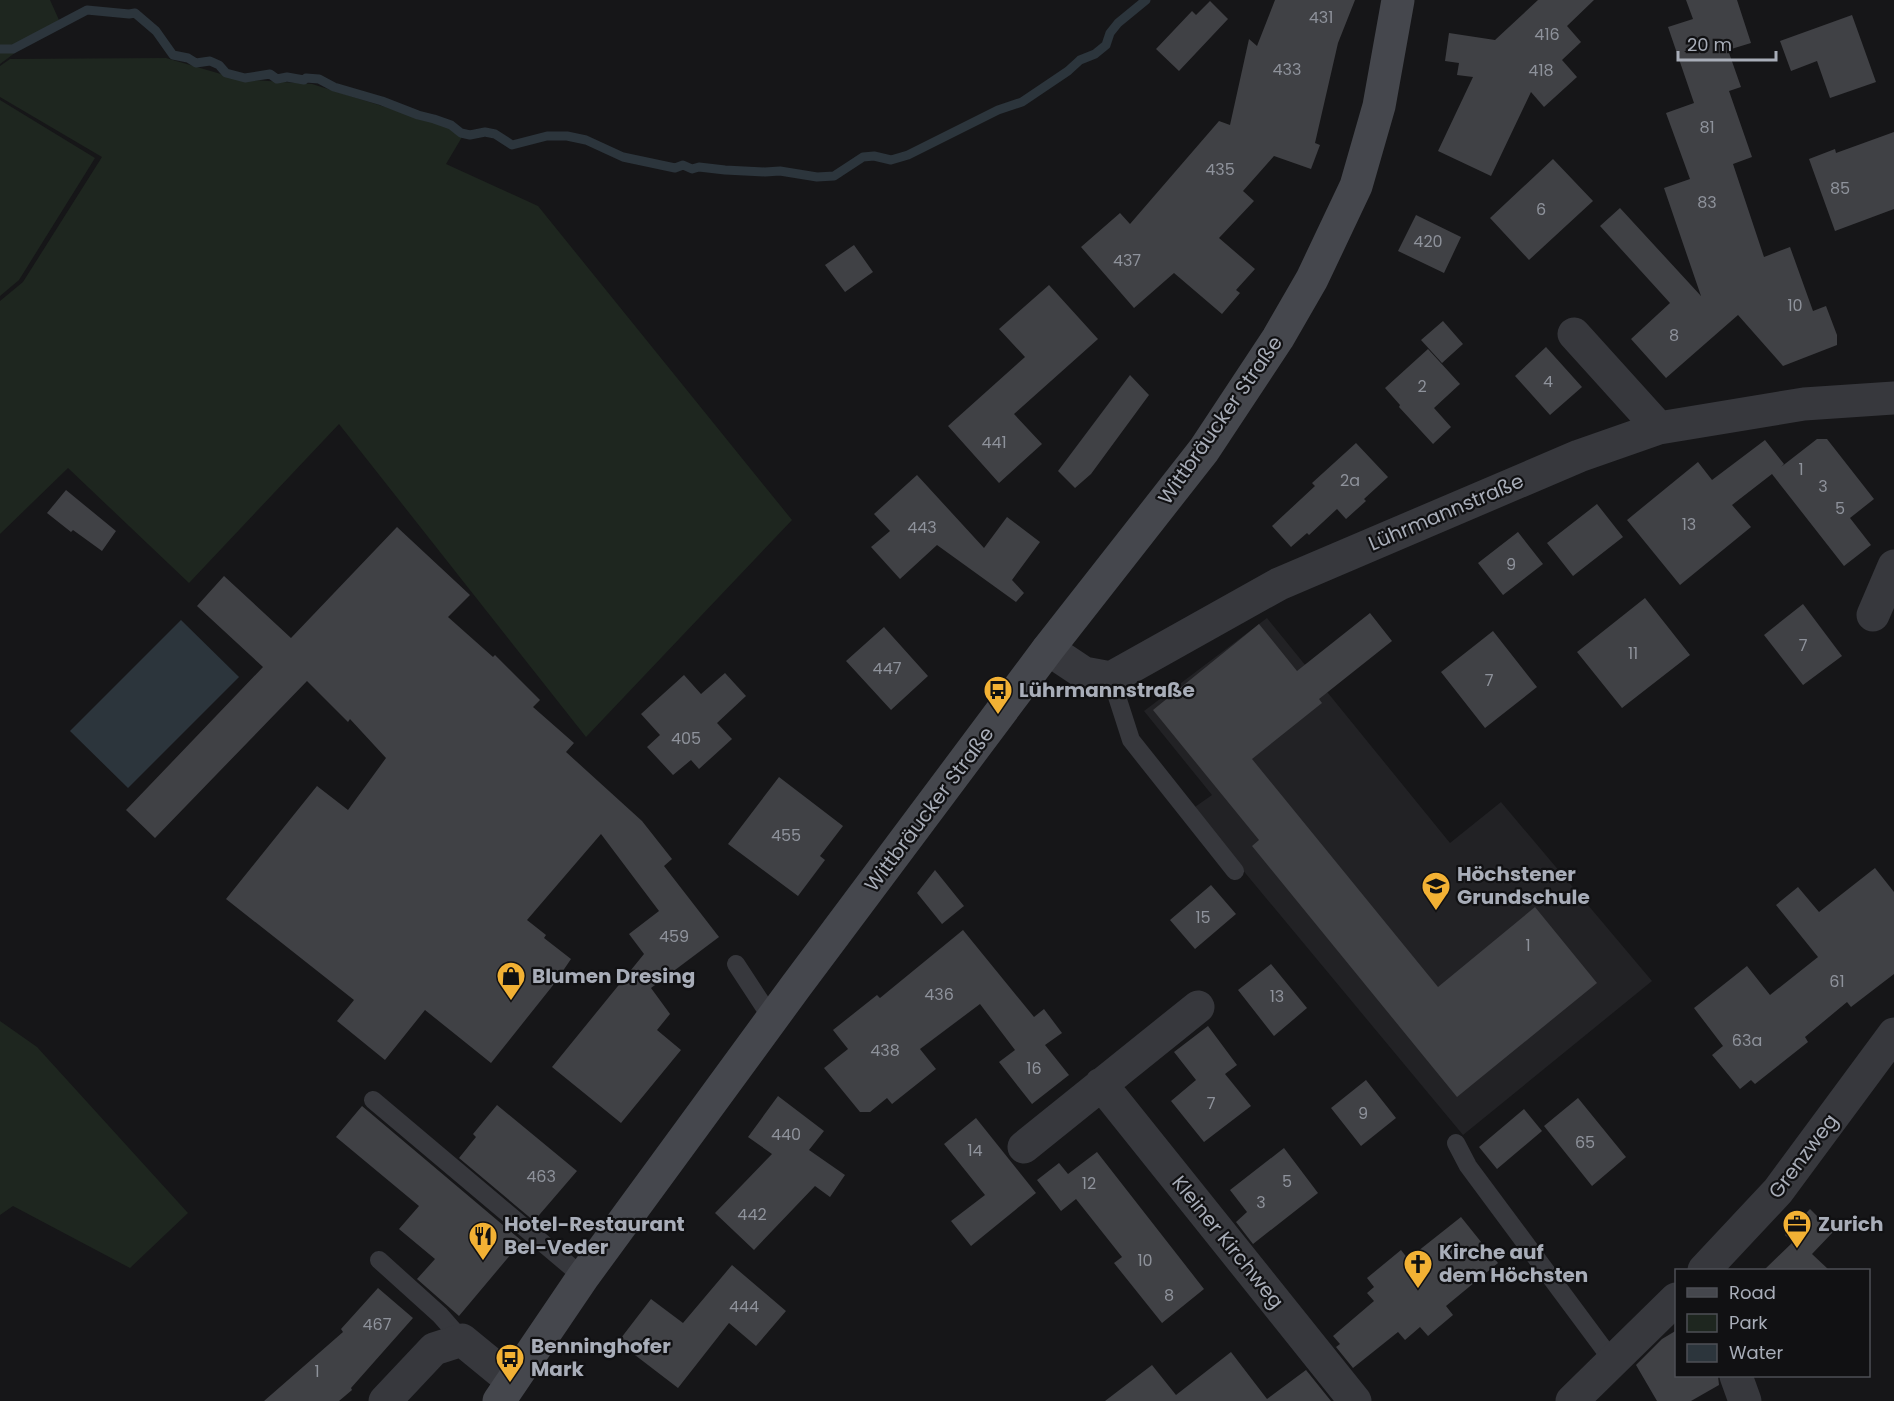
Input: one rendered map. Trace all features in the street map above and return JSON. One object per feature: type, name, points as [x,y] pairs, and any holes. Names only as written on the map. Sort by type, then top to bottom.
[{"type":"main road","name":"Wittbräucker Straße","points":[[505,1391],[583,1277],[772,1019],[1048,649],[1204,450],[1278,338],[1312,279],[1356,186],[1379,106],[1398,0]]},
{"type":"street","points":[[1574,334],[1659,428]]},
{"type":"street","name":"Lührmannstraße","points":[[1111,678],[1279,584],[1579,456],[1659,428],[1804,404],[1894,398]]},
{"type":"street","points":[[1873,615],[1894,566]]},
{"type":"street","points":[[1048,649],[1084,673],[1111,678]]},
{"type":"street","points":[[1024,1147],[1198,1007]]},
{"type":"street","name":"Grenzweg","points":[[1705,1269],[1778,1191],[1894,1034]]},
{"type":"street","name":"Kleiner Kirchweg","points":[[1101,1084],[1355,1401]]},
{"type":"street","points":[[1572,1401],[1611,1360],[1675,1301]]},
{"type":"street","points":[[385,1401],[434,1349],[462,1340],[505,1391]]},
{"type":"street","points":[[1736,1377],[1745,1401]]},
{"type":"lane","points":[[1111,678],[1131,740],[1235,871]]},
{"type":"lane","points":[[736,964],[772,1019]]},
{"type":"lane","points":[[373,1100],[583,1277]]},
{"type":"lane","points":[[1456,1143],[1468,1166],[1611,1360]]},
{"type":"lane","points":[[379,1260],[440,1315],[462,1340]]},
{"type":"shaded area","name":"Höchstener Grundschule","points":[[1267,618],[1450,843],[1501,802],[1652,981],[1463,1135],[1192,809],[1212,795],[1144,711]]},
{"type":"green space","points":[[0,0],[50,0],[59,20],[0,64]]},
{"type":"green space","points":[[166,58],[238,79],[312,84],[465,132],[446,164],[538,206],[792,520],[586,737],[339,424],[189,583],[68,468],[0,534],[0,301],[23,282],[102,157],[0,97],[0,66],[10,59]]},
{"type":"green space","points":[[0,100],[95,158],[19,280],[0,296]]},
{"type":"green space","points":[[0,1021],[37,1047],[188,1213],[130,1268],[13,1206],[0,1215]]},
{"type":"water","points":[[181,620],[239,677],[128,788],[70,731]]},
{"type":"building","points":[[1275,0],[1355,0],[1338,43],[1315,143],[1320,145],[1311,169],[1274,156],[1243,191],[1254,201],[1219,238],[1255,269],[1236,290],[1240,293],[1222,314],[1174,273],[1134,308],[1081,247],[1120,213],[1130,224],[1219,121],[1230,125],[1249,39],[1257,46]]},
{"type":"building","points":[[1538,0],[1594,0],[1567,26],[1581,42],[1562,60],[1577,77],[1544,107],[1531,92],[1491,176],[1438,151],[1473,77],[1457,75],[1459,63],[1445,61],[1449,33],[1495,40]]},
{"type":"building","points":[[1686,0],[1737,0],[1751,43],[1728,50],[1741,87],[1729,91],[1752,157],[1733,164],[1764,257],[1790,247],[1813,311],[1826,306],[1837,335],[1837,345],[1783,366],[1738,315],[1666,378],[1631,339],[1670,303],[1600,226],[1620,208],[1701,296],[1664,188],[1690,179],[1666,113],[1694,103],[1668,27],[1693,19]]},
{"type":"building","points":[[1210,1],[1228,19],[1179,71],[1156,49],[1192,11],[1196,15]]},
{"type":"building","points":[[1852,15],[1876,82],[1830,98],[1817,61],[1791,71],[1780,41]]},
{"type":"building","points":[[1894,132],[1894,209],[1835,231],[1809,159],[1835,149],[1836,153]]},
{"type":"building","points":[[1553,159],[1593,201],[1529,260],[1490,218]]},
{"type":"building","points":[[1416,215],[1461,237],[1444,273],[1398,251]]},
{"type":"building","points":[[854,245],[873,272],[845,292],[825,265]]},
{"type":"building","points":[[1049,285],[1098,339],[1014,414],[1042,444],[999,483],[948,426],[1025,357],[999,329]]},
{"type":"building","points":[[1443,321],[1463,344],[1442,363],[1421,340]]},
{"type":"building","points":[[1546,347],[1582,387],[1550,415],[1515,376]]},
{"type":"building","points":[[1428,349],[1460,384],[1434,408],[1451,427],[1433,444],[1385,388]]},
{"type":"building","points":[[1130,375],[1149,395],[1091,474],[1075,488],[1058,471]]},
{"type":"building","points":[[1817,439],[1827,439],[1874,499],[1850,518],[1871,545],[1844,566],[1772,474],[1732,505],[1751,527],[1680,585],[1627,520],[1698,462],[1712,480],[1765,440],[1784,464],[1781,467]]},
{"type":"building","points":[[1356,443],[1388,477],[1346,519],[1337,509],[1309,535],[1307,533],[1291,547],[1272,526],[1315,486],[1312,483]]},
{"type":"building","points":[[917,475],[984,548],[1007,517],[1040,542],[1012,580],[1024,593],[1016,602],[937,545],[900,579],[871,547],[890,531],[874,514]]},
{"type":"building","points":[[66,490],[116,531],[102,551],[73,530],[71,532],[47,513]]},
{"type":"building","points":[[1597,504],[1623,537],[1573,576],[1547,543]]},
{"type":"building","points":[[397,527],[470,595],[448,617],[493,657],[495,655],[540,700],[533,707],[574,743],[566,752],[642,821],[672,859],[664,866],[719,937],[651,988],[670,1014],[657,1030],[681,1050],[621,1123],[552,1067],[644,954],[629,934],[659,911],[601,834],[527,920],[546,935],[544,938],[571,959],[491,1063],[425,1010],[385,1060],[337,1021],[354,1000],[226,899],[317,786],[348,810],[386,758],[350,719],[348,722],[307,681],[155,838],[126,810],[263,667],[197,606],[224,576],[291,638]]},
{"type":"building","points":[[1518,532],[1543,564],[1503,595],[1478,563]]},
{"type":"building","points":[[1645,598],[1690,655],[1622,708],[1577,652]]},
{"type":"building","points":[[1803,604],[1842,656],[1803,685],[1764,635]]},
{"type":"building","points":[[1370,613],[1392,641],[1319,699],[1322,703],[1252,759],[1438,987],[1535,907],[1597,983],[1457,1097],[1252,846],[1259,840],[1153,710],[1259,624],[1297,671]]},
{"type":"building","points":[[884,627],[928,676],[891,710],[846,661]]},
{"type":"building","points":[[1493,631],[1537,687],[1485,728],[1441,672]]},
{"type":"building","points":[[725,673],[746,696],[717,723],[732,739],[699,769],[691,760],[673,775],[647,747],[660,735],[641,714],[684,675],[701,694]]},
{"type":"building","points":[[779,777],[843,826],[820,856],[825,860],[798,896],[728,844]]},
{"type":"building","points":[[1875,868],[1894,892],[1894,974],[1851,1007],[1847,1002],[1805,1037],[1808,1042],[1755,1084],[1751,1080],[1740,1089],[1712,1055],[1723,1046],[1694,1008],[1747,966],[1770,995],[1818,957],[1776,905],[1798,887],[1819,912]]},
{"type":"building","points":[[935,870],[964,906],[942,924],[917,893]]},
{"type":"building","points":[[1211,885],[1236,914],[1195,949],[1170,920]]},
{"type":"building","points":[[963,930],[1034,1017],[1044,1009],[1062,1033],[1045,1045],[1069,1075],[1032,1104],[999,1062],[1015,1050],[980,1004],[920,1049],[936,1069],[892,1104],[887,1098],[870,1112],[860,1112],[824,1068],[848,1049],[833,1030],[877,995],[880,998]]},
{"type":"building","points":[[1271,964],[1307,1008],[1274,1036],[1238,990]]},
{"type":"building","points":[[1208,1026],[1237,1065],[1225,1074],[1251,1106],[1204,1142],[1171,1101],[1196,1080],[1174,1052]]},
{"type":"building","points":[[1366,1080],[1396,1118],[1361,1146],[1331,1108]]},
{"type":"building","points":[[778,1096],[824,1131],[809,1150],[845,1175],[830,1197],[815,1186],[754,1250],[715,1213],[772,1154],[748,1137]]},
{"type":"building","points":[[1578,1098],[1626,1157],[1592,1186],[1544,1126]]},
{"type":"building","points":[[497,1105],[577,1171],[534,1221],[459,1158],[476,1137],[473,1134]]},
{"type":"building","points":[[362,1106],[522,1241],[459,1316],[417,1279],[435,1259],[399,1229],[419,1206],[336,1137]]},
{"type":"building","points":[[1524,1109],[1542,1131],[1497,1169],[1479,1147]]},
{"type":"building","points":[[976,1118],[1036,1193],[971,1246],[951,1221],[985,1195],[944,1144]]},
{"type":"building","points":[[1284,1148],[1318,1193],[1253,1244],[1236,1222],[1247,1212],[1230,1190]]},
{"type":"building","points":[[1097,1152],[1204,1289],[1162,1323],[1114,1263],[1122,1257],[1076,1199],[1061,1211],[1037,1180],[1059,1163],[1068,1174]]},
{"type":"building","points":[[1810,1209],[1833,1232],[1812,1254],[1828,1269],[1765,1269],[1793,1242],[1785,1235]]},
{"type":"building","name":"Kirche auf dem Höchsten","points":[[1461,1217],[1498,1263],[1446,1306],[1453,1315],[1428,1336],[1420,1327],[1405,1340],[1398,1332],[1353,1368],[1336,1347],[1340,1344],[1333,1336],[1374,1301],[1367,1293],[1374,1287],[1367,1278],[1401,1250],[1408,1259]]},
{"type":"building","points":[[732,1265],[786,1311],[756,1346],[729,1323],[678,1388],[618,1342],[651,1299],[683,1323]]},
{"type":"building","points":[[378,1288],[413,1318],[351,1388],[352,1390],[339,1401],[264,1401],[343,1332],[341,1329]]},
{"type":"building","points":[[1675,1331],[1675,1377],[1718,1377],[1719,1385],[1691,1401],[1657,1401],[1636,1365],[1662,1339]]},
{"type":"building","points":[[1231,1352],[1267,1399],[1306,1370],[1331,1401],[1105,1401],[1152,1365],[1176,1395]]},
{"type":"waterway","points":[[0,49],[13,49],[87,10],[135,13],[156,31],[173,55],[188,58],[196,63],[210,61],[219,65],[226,73],[245,78],[270,74],[277,79],[287,77],[304,80],[306,78],[319,79],[334,87],[451,125],[461,133],[495,134],[512,145],[547,136],[567,136],[586,140],[623,157],[675,168],[683,165],[692,169],[699,167],[780,171],[817,177],[834,176],[863,157],[874,156],[891,160],[908,155],[998,110],[1022,102],[1068,71],[1080,60],[1095,54],[1106,45],[1110,33],[1118,23],[1146,0]]},
{"type":"place","name":"Lührmannstraße","points":[[998,716]]},
{"type":"place","name":"Höchstener Grundschule","points":[[1436,912]]},
{"type":"place","name":"Blumen Dresing","points":[[511,1002]]},
{"type":"place","name":"Zurich","points":[[1797,1250]]},
{"type":"place","name":"Hotel-Restaurant Bel-Veder","points":[[483,1262]]},
{"type":"place","name":"Kirche auf dem Höchsten","points":[[1418,1290]]},
{"type":"place","name":"Benninghofer Mark","points":[[510,1384]]}]
